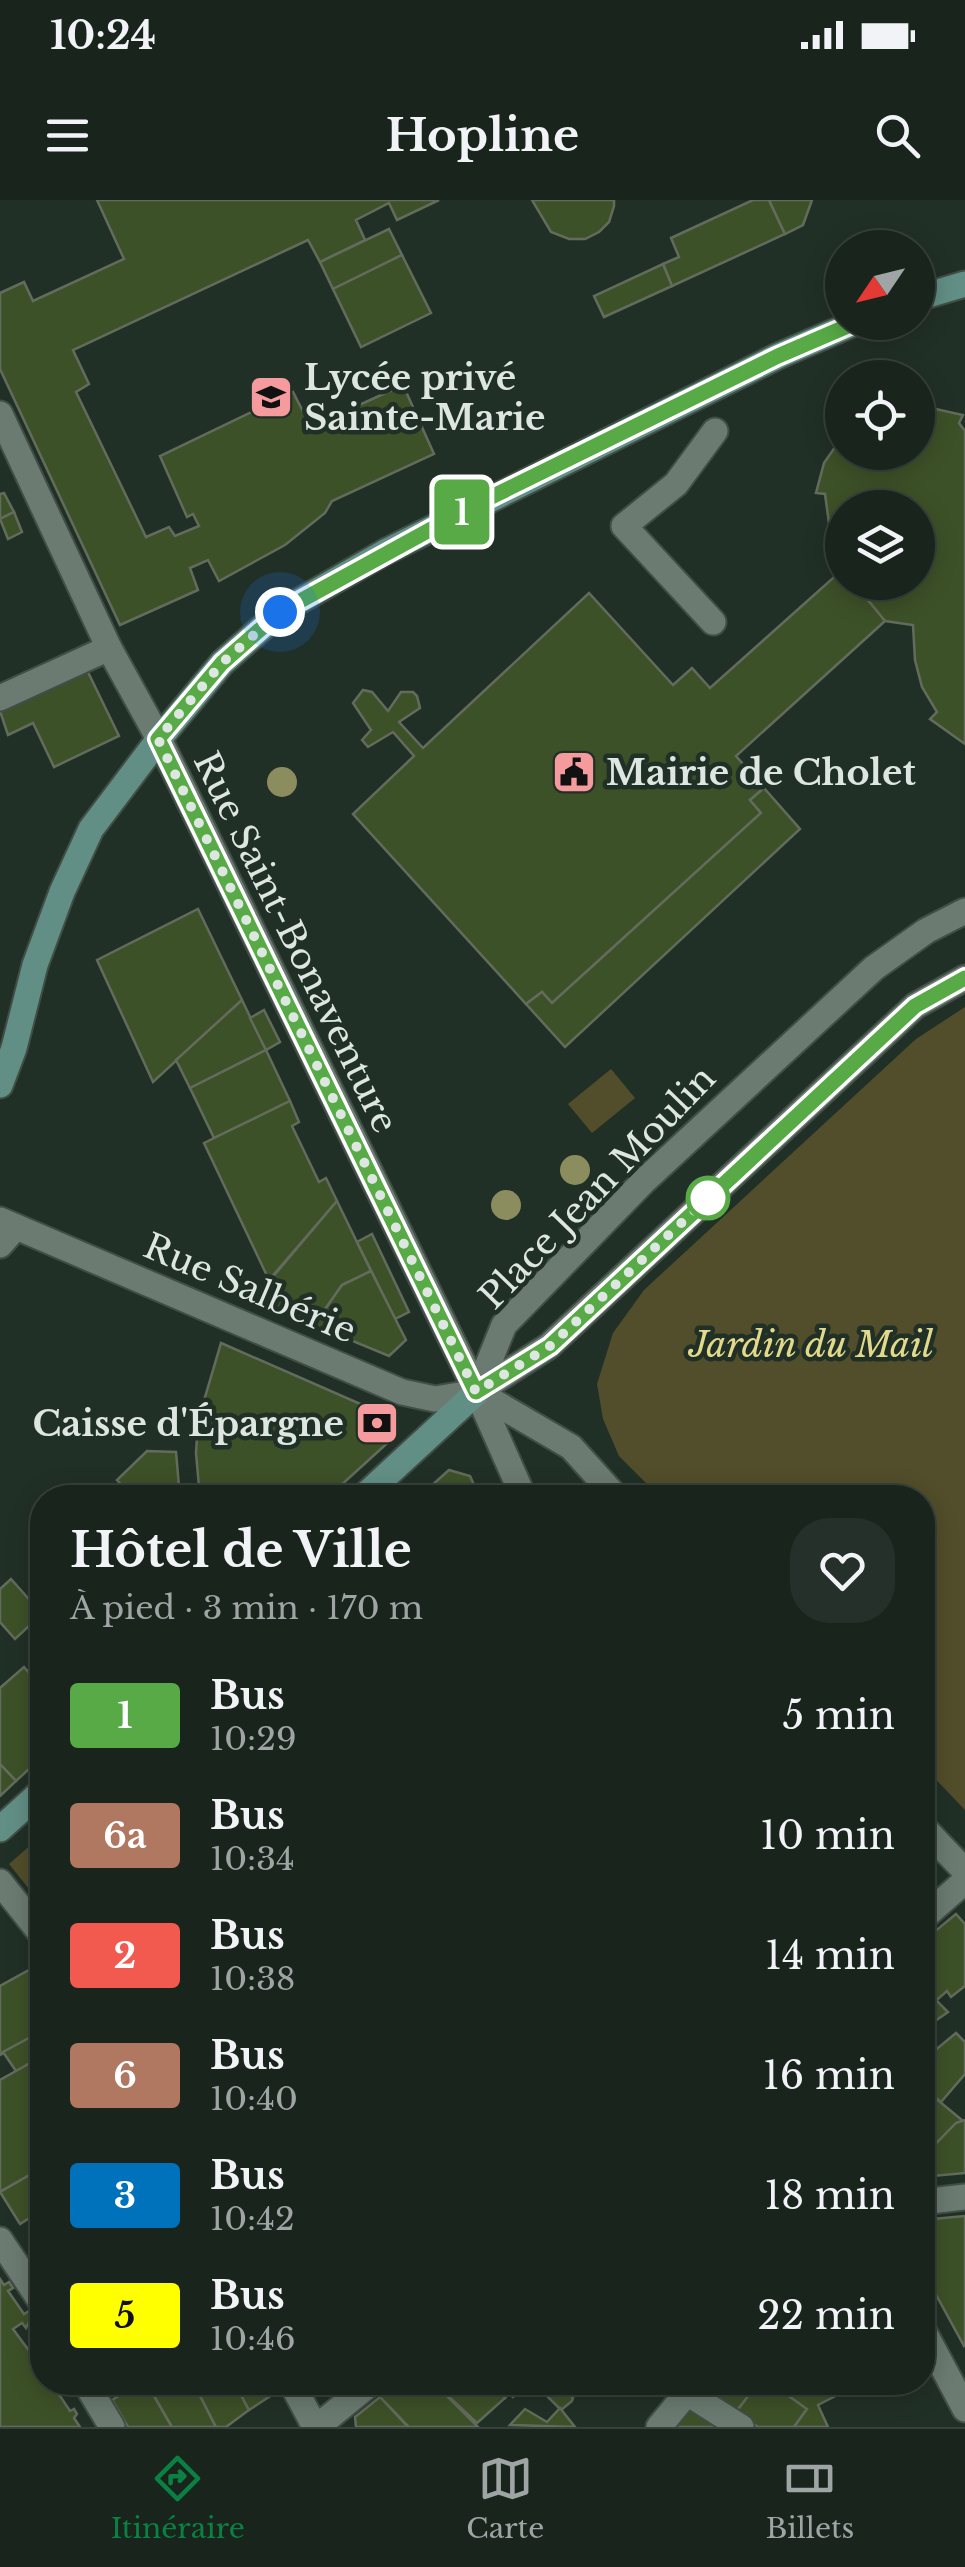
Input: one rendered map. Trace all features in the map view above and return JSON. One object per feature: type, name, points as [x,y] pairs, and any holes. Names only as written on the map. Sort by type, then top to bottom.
[{"type":"street","points":[[935,293],[965,284]]},
{"type":"street","points":[[0,1085],[35,966],[62,892],[91,830],[158,739],[222,663],[280,612],[477,504],[825,336]]},
{"type":"street","name":"Rue Saint-Bonaventure","points":[[0,414],[108,648],[158,739],[518,1485]]},
{"type":"street","points":[[713,622],[624,526],[676,484],[715,431]]},
{"type":"street","points":[[0,698],[108,648]]},
{"type":"street","name":"Place Jean Moulin","points":[[476,1392],[504,1325],[644,1181],[874,968],[926,931],[965,911]]},
{"type":"street","name":"Place Jean Moulin","points":[[476,1392],[550,1346],[915,1006],[965,978]]},
{"type":"street","name":"Rue Salbérie","points":[[5,1231],[402,1392],[434,1399],[476,1392]]},
{"type":"street","points":[[376,1485],[476,1392],[571,1447],[606,1485]]},
{"type":"street","points":[[0,1829],[30,1802]]},
{"type":"street","points":[[935,1840],[965,1872]]},
{"type":"street","points":[[935,1908],[965,1881]]},
{"type":"street","points":[[0,1882],[30,1920]]},
{"type":"street","points":[[935,2200],[965,2197]]},
{"type":"street","points":[[0,2240],[30,2285]]},
{"type":"street","points":[[935,2352],[965,2409]]},
{"type":"street","points":[[93,2395],[112,2427]]},
{"type":"street","points":[[298,2395],[316,2427],[356,2395]]},
{"type":"street","points":[[659,2427],[684,2395]]},
{"type":"street","points":[[691,2395],[741,2427]]},
{"type":"green space","name":"Jardin du Mail","points":[[965,1007],[965,1810],[935,1779],[935,1485],[648,1485],[619,1456],[603,1419],[597,1384],[613,1333],[644,1290],[916,1039]]},
{"type":"green space","points":[[611,1069],[635,1098],[592,1133],[568,1104]]},
{"type":"green space","points":[[30,1846],[30,1890],[9,1864]]},
{"type":"building","points":[[97,200],[439,200],[397,220],[389,203],[356,220],[365,240],[320,262],[308,240],[73,350],[89,384],[76,392],[146,537],[169,527],[175,536],[199,526],[193,514],[187,517],[160,456],[293,392],[311,427],[403,385],[434,454],[332,501],[325,513],[285,545],[219,581],[208,560],[190,568],[198,590],[120,625],[0,369],[0,293],[24,282],[33,301],[124,259]]},
{"type":"building","points":[[532,200],[614,200],[614,206],[609,222],[599,232],[585,239],[569,239],[551,232]]},
{"type":"building","points":[[753,200],[769,200],[785,234],[672,286],[663,264],[679,257],[671,238]]},
{"type":"building","points":[[769,200],[812,200],[803,225],[785,234]]},
{"type":"building","points":[[389,229],[402,255],[333,289],[320,262]]},
{"type":"building","points":[[402,255],[431,313],[361,347],[333,289]]},
{"type":"building","points":[[663,264],[672,286],[604,317],[594,296]]},
{"type":"building","points":[[935,409],[963,415],[959,423],[965,431],[965,744],[930,719],[937,712],[922,687],[915,660],[913,625],[885,621],[868,600],[935,600],[935,490],[816,493],[824,463],[825,470],[935,470]]},
{"type":"building","points":[[4,493],[14,512],[0,519],[0,494]]},
{"type":"building","points":[[14,512],[22,532],[8,539],[0,519]]},
{"type":"building","name":"Mairie de Cholet","points":[[825,585],[825,600],[868,600],[885,621],[736,756],[764,788],[750,800],[761,813],[552,1003],[542,992],[526,1004],[353,814],[414,756],[393,732],[368,747],[362,740],[371,730],[353,703],[363,690],[372,692],[388,711],[401,692],[413,692],[420,708],[399,722],[423,748],[589,593],[673,685],[692,668],[710,688]]},
{"type":"building","points":[[87,670],[119,736],[54,767],[33,723],[8,735],[0,711]]},
{"type":"building","points":[[764,788],[800,829],[565,1047],[526,1004],[542,992],[552,1003],[761,813],[750,800]]},
{"type":"building","points":[[198,909],[242,1000],[153,1082],[97,960]]},
{"type":"building","points":[[242,1000],[266,1050],[190,1088],[176,1060]]},
{"type":"building","points":[[264,1010],[280,1042],[266,1050],[250,1018]]},
{"type":"building","points":[[266,1050],[290,1101],[214,1138],[190,1088]]},
{"type":"building","points":[[290,1101],[299,1122],[292,1126],[319,1182],[326,1178],[337,1201],[269,1280],[204,1143]]},
{"type":"building","points":[[337,1201],[371,1271],[342,1285],[314,1325],[254,1299]]},
{"type":"building","points":[[372,1234],[409,1312],[395,1319],[357,1242]]},
{"type":"building","points":[[371,1271],[406,1340],[389,1356],[314,1325],[342,1285]]},
{"type":"building","points":[[221,1343],[390,1417],[394,1437],[341,1485],[199,1485],[198,1421]]},
{"type":"building","points":[[147,1451],[176,1452],[179,1485],[121,1485],[117,1480]]},
{"type":"building","points":[[449,1470],[470,1476],[474,1485],[432,1485]]},
{"type":"building","points":[[11,1579],[30,1600],[30,1625],[15,1639],[0,1622],[0,1589]]},
{"type":"building","points":[[24,1667],[30,1674],[30,1768],[16,1781],[0,1764],[0,1688]]},
{"type":"building","points":[[0,1764],[16,1781],[0,1796]]},
{"type":"building","points":[[956,1914],[965,1924],[965,1986],[951,1997],[947,1991],[938,1999],[935,1998],[935,1931]]},
{"type":"building","points":[[30,1969],[30,2038],[0,2055],[0,1986]]},
{"type":"building","points":[[935,1999],[948,2012],[935,2021]]},
{"type":"building","points":[[956,2033],[965,2042],[965,2074],[941,2102],[935,2097],[935,2050]]},
{"type":"building","points":[[30,2037],[30,2063],[16,2071],[3,2052]]},
{"type":"building","points":[[30,2063],[30,2175],[0,2192],[0,2080]]},
{"type":"building","points":[[935,2098],[963,2121],[935,2145]]},
{"type":"building","points":[[965,2120],[965,2173],[935,2176],[935,2145],[956,2123]]},
{"type":"building","points":[[30,2175],[30,2218],[20,2224],[0,2192]]},
{"type":"building","points":[[965,2216],[964,2346],[935,2293],[935,2219]]},
{"type":"building","points":[[0,2279],[4,2285],[9,2282],[13,2288],[8,2291],[24,2314],[30,2313],[26,2328],[22,2323],[13,2329],[30,2352],[30,2395],[59,2395],[70,2411],[74,2409],[80,2427],[0,2427]]},
{"type":"building","points":[[121,2395],[154,2395],[172,2427],[128,2427],[112,2400]]},
{"type":"building","points":[[154,2395],[200,2395],[216,2427],[172,2427]]},
{"type":"building","points":[[200,2395],[241,2395],[249,2410],[226,2427],[216,2427]]},
{"type":"building","points":[[241,2395],[272,2395],[249,2410]]},
{"type":"building","points":[[446,2395],[478,2427],[409,2427],[380,2397]]},
{"type":"building","points":[[447,2395],[502,2395],[505,2398],[477,2423]]},
{"type":"building","points":[[546,2395],[573,2398],[561,2410]]},
{"type":"building","points":[[717,2395],[749,2395],[736,2412]]},
{"type":"building","points":[[749,2395],[788,2395],[807,2409],[794,2427],[758,2427],[736,2412]]},
{"type":"building","points":[[787,2395],[838,2395],[818,2405],[828,2427],[794,2427],[807,2409]]},
{"type":"building","points":[[380,2397],[408,2427],[356,2427],[355,2417]]},
{"type":"building","points":[[687,2405],[718,2427],[671,2427]]},
{"type":"building","points":[[560,2408],[575,2427],[510,2425],[525,2409],[547,2422]]},
{"type":"bus line","name":"1","points":[[825,336],[477,504],[280,612],[222,663],[158,739],[476,1392],[550,1346],[915,1006],[965,978]]},
{"type":"place","name":"Lycée privé Sainte-Marie","points":[[271,397]]},
{"type":"place","name":"Mairie de Cholet","points":[[574,772]]},
{"type":"place","name":"Caisse d'Épargne","points":[[377,1423]]},
{"type":"route","points":[[280,612],[222,663],[158,739],[476,1392],[550,1346],[708,1198]]}]
